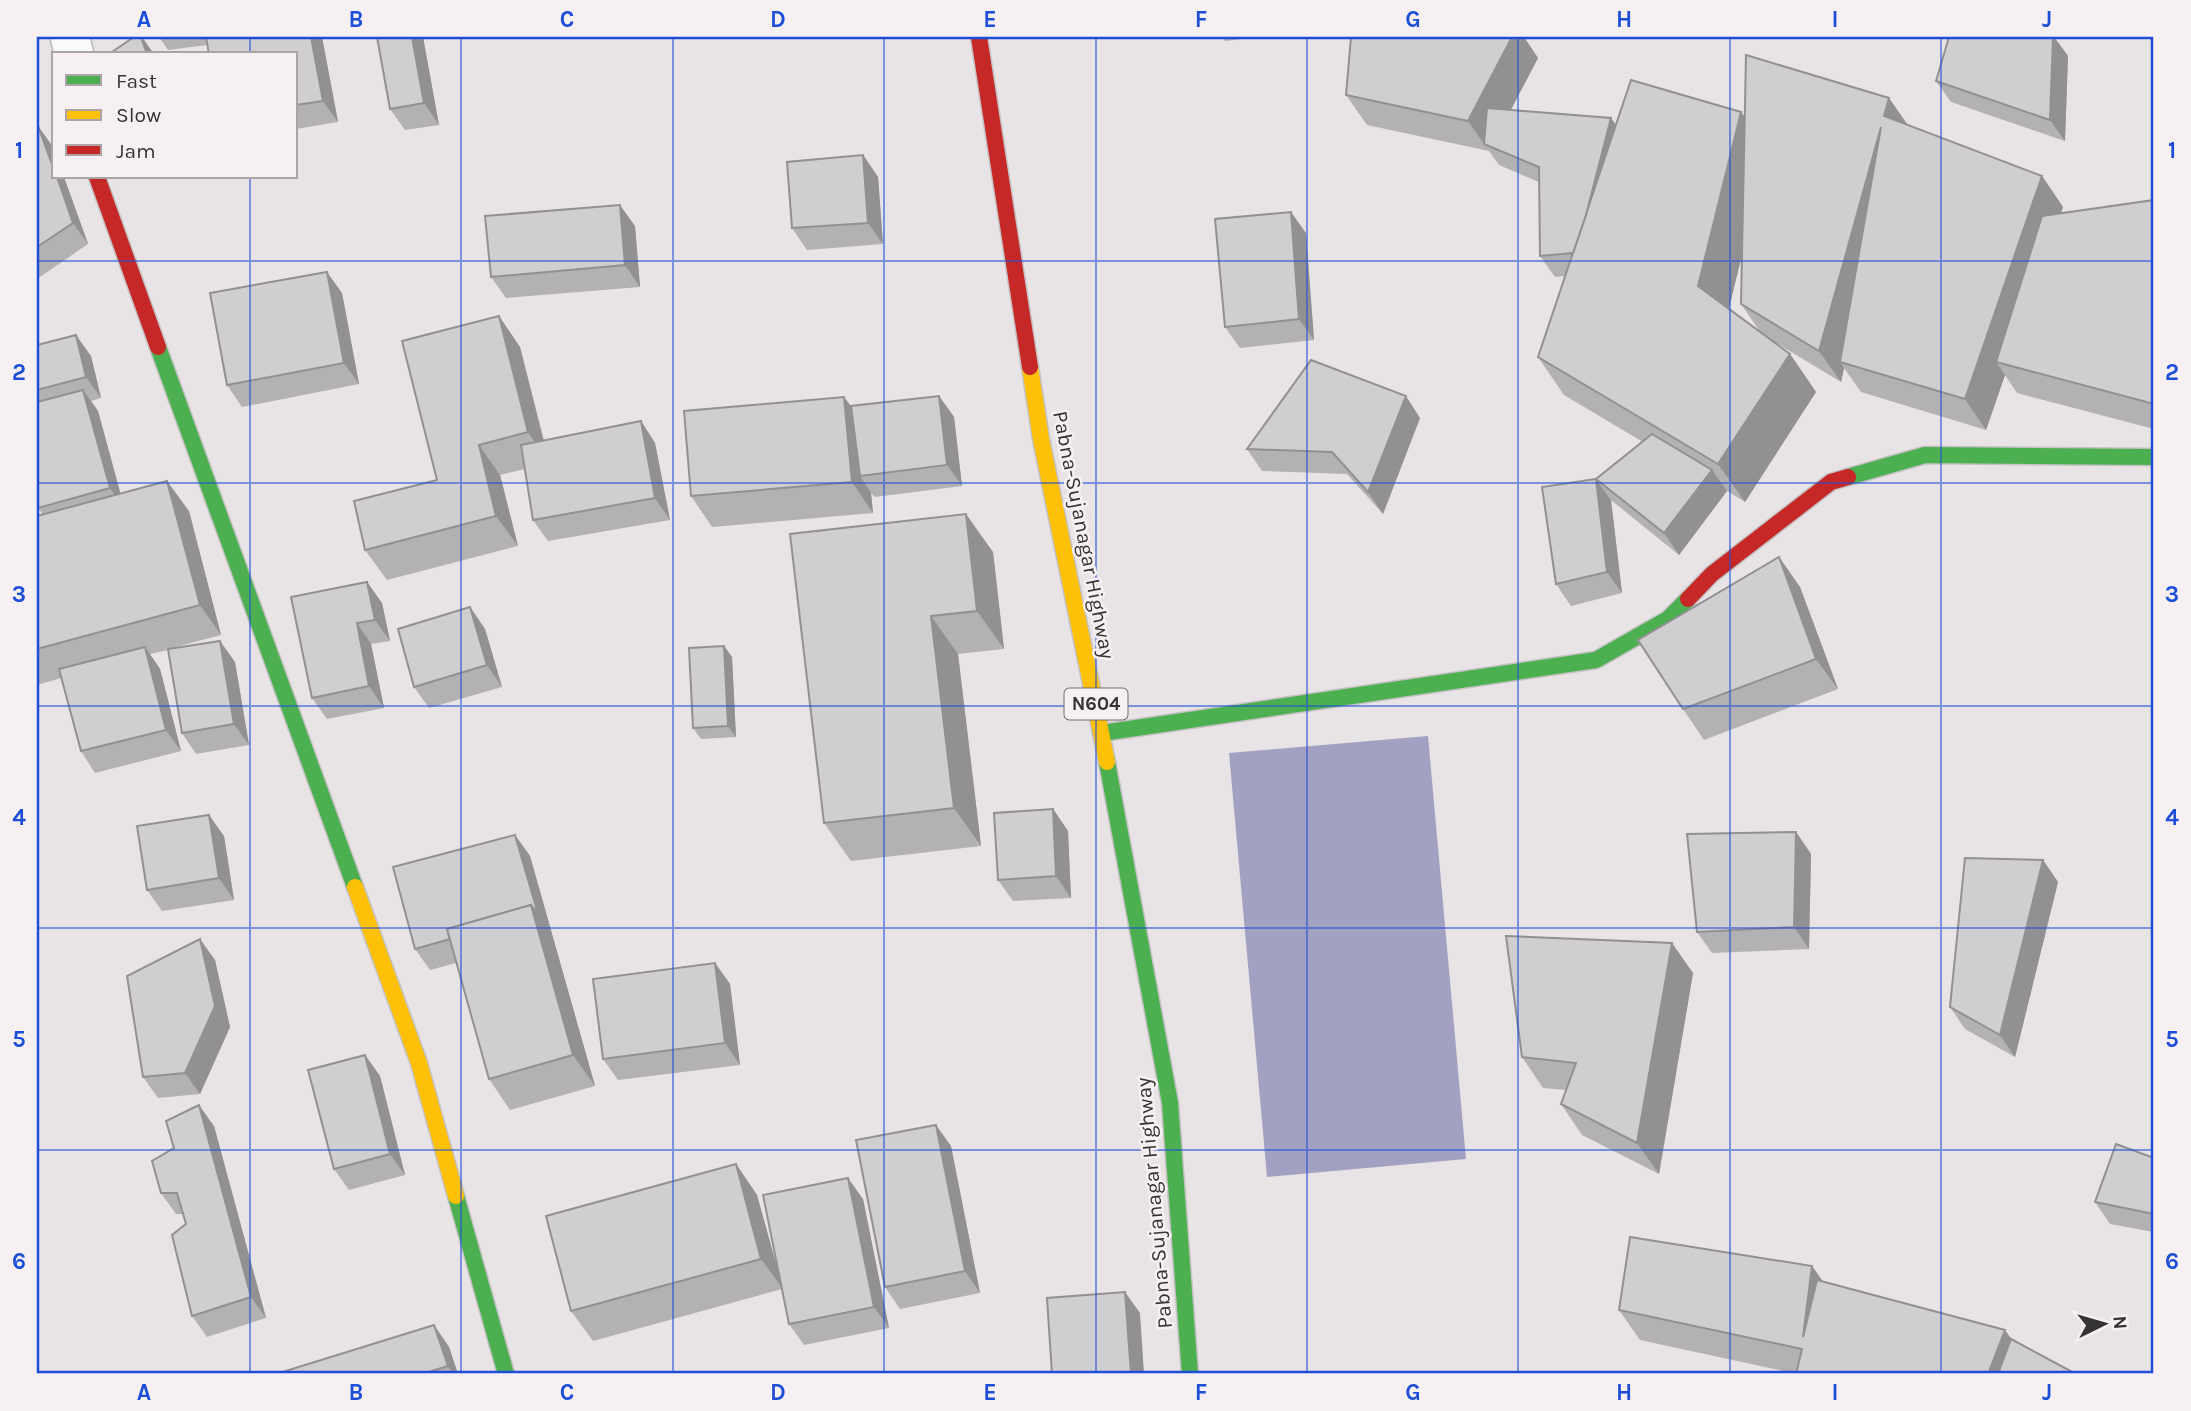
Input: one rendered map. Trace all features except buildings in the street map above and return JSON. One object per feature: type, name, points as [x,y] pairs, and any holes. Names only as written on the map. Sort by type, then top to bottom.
[{"type":"main road","name":"Pabna-Sujanagar Highway","points":[[979,37],[1041,439],[1102,733],[1170,1103],[1190,1374]]},
{"type":"main road","points":[[97,178],[100,192],[419,1063],[506,1374]]},
{"type":"main road","points":[[1102,733],[1596,660],[1668,620],[1712,574],[1831,482],[1925,455],[2154,457]]},
{"type":"water","points":[[1428,736],[1466,1159],[1267,1177],[1229,753]]},
{"type":"traffic: fast","points":[[158,347],[355,887]]},
{"type":"traffic: fast","points":[[1848,477],[1925,455],[2154,457]]},
{"type":"traffic: fast","points":[[1102,733],[1596,660],[1668,619],[1688,599]]},
{"type":"traffic: fast","points":[[1107,762],[1170,1103],[1190,1374]]},
{"type":"traffic: fast","points":[[456,1196],[506,1374]]},
{"type":"traffic: slow","points":[[1030,367],[1041,439],[1107,762]]},
{"type":"traffic: slow","points":[[355,887],[419,1063],[456,1196]]},
{"type":"traffic: jam","points":[[979,37],[1030,367]]},
{"type":"traffic: jam","points":[[97,178],[158,347]]},
{"type":"traffic: jam","points":[[1688,599],[1712,574],[1831,482],[1848,477]]}]
